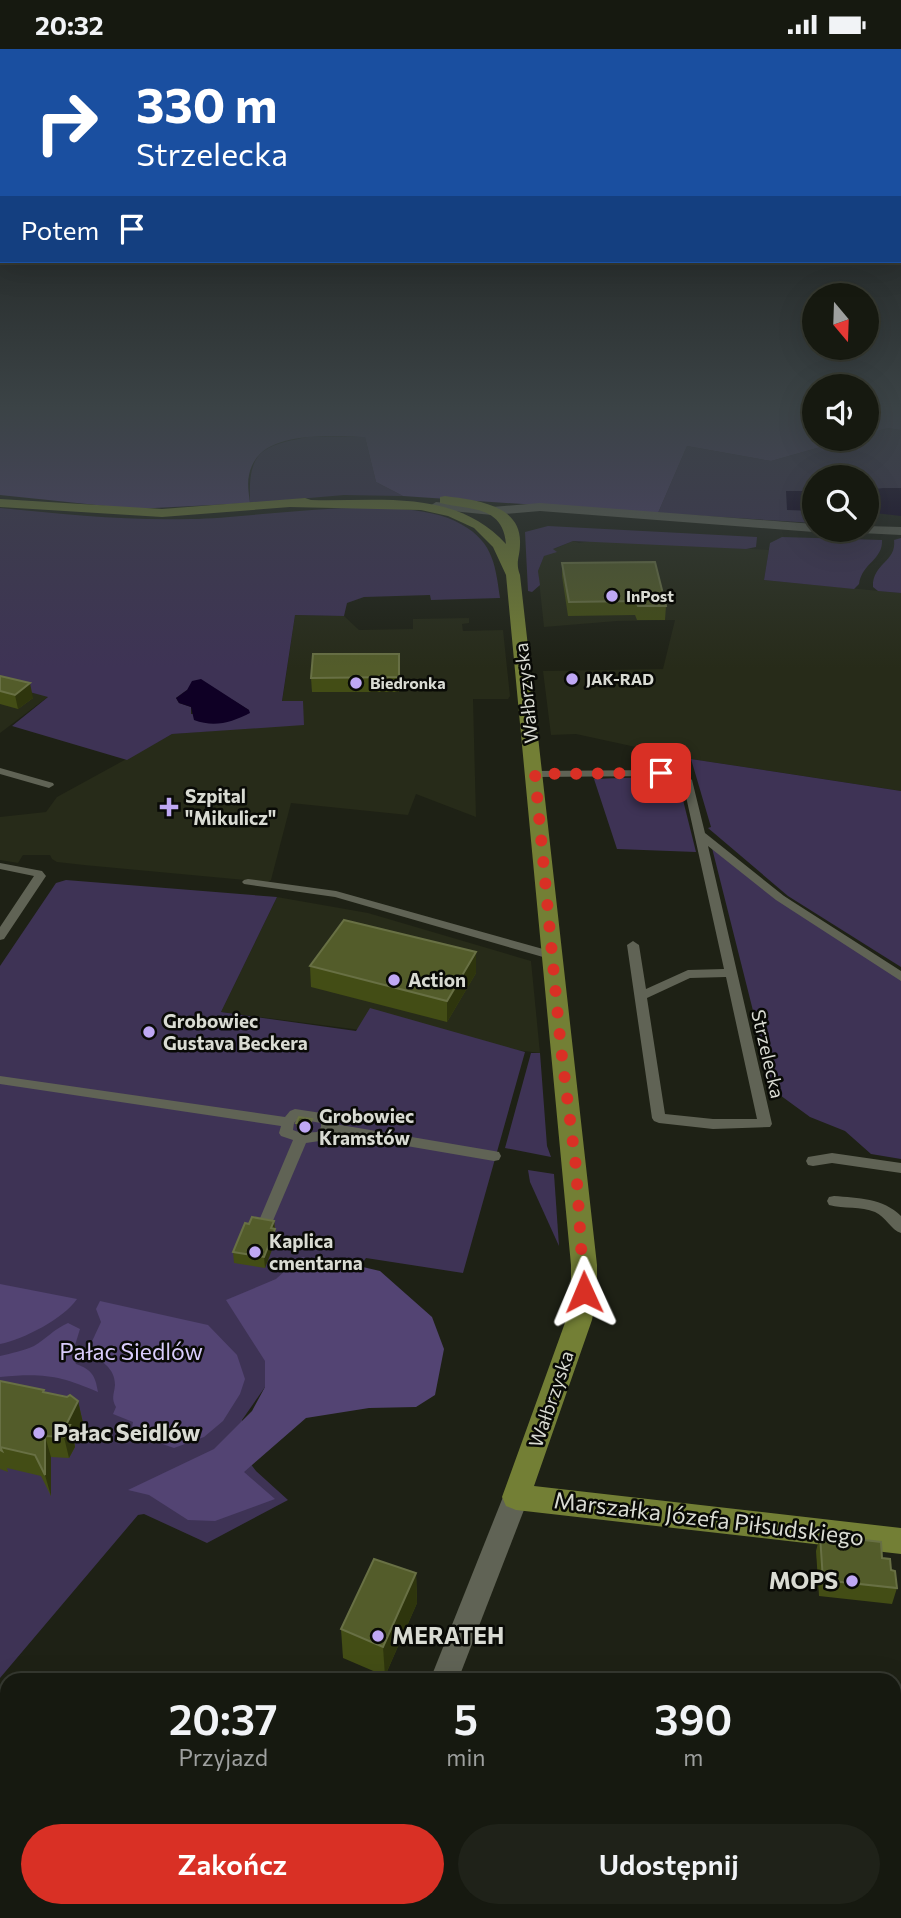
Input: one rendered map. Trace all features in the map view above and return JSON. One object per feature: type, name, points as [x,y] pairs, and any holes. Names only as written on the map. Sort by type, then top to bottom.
[{"type":"main road","points":[[294,504],[318,499],[405,498],[469,503],[492,511],[512,527]]},
{"type":"main road","points":[[4,501],[135,513],[191,512],[294,504],[436,506],[464,517],[486,531],[510,561]]},
{"type":"main road","name":"Wałbrzyska","points":[[512,527],[516,542],[510,561],[576,1167],[584,1292],[579,1320],[516,1497]]},
{"type":"main road","name":"Marszałka Józefa Piłsudskiego","points":[[516,1497],[901,1541]]},
{"type":"street","points":[[436,506],[492,511],[540,507],[802,527]]},
{"type":"street","points":[[508,510],[538,515],[680,524],[708,521]]},
{"type":"street","points":[[486,531],[492,511]]},
{"type":"street","points":[[512,527],[518,521],[538,515]]},
{"type":"street","points":[[879,530],[901,531]]},
{"type":"street","points":[[0,771],[49,785]]},
{"type":"street","name":"Strzelecka","points":[[535,774],[681,775],[688,782],[765,1124],[713,1124],[659,1118],[633,946]]},
{"type":"street","points":[[702,836],[780,898],[901,977]]},
{"type":"street","points":[[0,866],[38,873],[38,881],[0,936]]},
{"type":"street","points":[[248,882],[336,894],[539,952],[552,953]]},
{"type":"street","points":[[642,996],[688,974],[730,973]]},
{"type":"street","points":[[0,1080],[288,1122]]},
{"type":"street","points":[[295,1114],[304,1114],[328,1119],[328,1128],[321,1137],[301,1138],[286,1133],[288,1122],[295,1114]]},
{"type":"street","points":[[328,1128],[494,1156]]},
{"type":"street","points":[[265,1223],[301,1138]]},
{"type":"street","points":[[813,1161],[832,1158],[901,1168]]},
{"type":"street","points":[[834,1201],[883,1207],[894,1216],[901,1228]]},
{"type":"street","name":"Wałbrzyska","points":[[447,1673],[516,1497]]},
{"type":"shaded area","points":[[786,493],[802,493],[802,511],[787,510]]},
{"type":"shaded area","points":[[879,493],[901,493],[901,516],[879,513]]},
{"type":"shaded area","points":[[595,540],[769,550],[764,580],[901,593],[901,791],[691,759],[576,734],[551,735],[543,671],[663,669],[675,620],[544,627],[538,571],[544,556],[573,541],[579,543]]},
{"type":"shaded area","points":[[295,615],[344,616],[359,630],[413,629],[413,619],[469,618],[469,623],[462,624],[463,631],[503,630],[510,696],[508,699],[473,699],[476,817],[416,794],[408,815],[291,803],[271,880],[268,882],[57,862],[50,855],[23,855],[18,863],[0,860],[0,817],[46,812],[57,797],[172,734],[303,724],[282,702]]},
{"type":"shaded area","points":[[201,679],[250,713],[223,723],[209,724],[194,720],[191,707],[179,703],[176,698],[187,690],[192,681]]},
{"type":"shaded area","points":[[0,684],[49,696],[0,733]]},
{"type":"shaded area","points":[[277,897],[368,913],[531,961],[540,1053],[221,1012]]},
{"type":"green space","points":[[0,493],[249,493],[250,503],[135,509]]},
{"type":"green space","points":[[250,493],[398,493],[403,496],[344,495],[250,503]]},
{"type":"green space","points":[[398,493],[667,493],[658,513],[403,496]]},
{"type":"green space","points":[[667,493],[787,493],[787,509],[802,510],[802,522],[658,513]]},
{"type":"green space","points":[[0,508],[143,519],[219,518],[363,508],[430,513],[455,521],[477,535],[490,552],[496,573],[500,598],[431,600],[430,595],[364,597],[347,603],[344,616],[295,615],[282,701],[303,701],[304,725],[172,734],[127,760],[12,726],[48,697],[0,684]],"holes":[[[187,690],[231,699],[249,710],[246,715],[191,714],[191,707],[179,703],[176,698]]]},
{"type":"green space","points":[[548,526],[757,537],[756,547],[746,549],[573,541],[553,549],[557,552],[544,556],[538,571],[540,585],[532,592],[528,591],[525,532]]},
{"type":"green space","points":[[782,537],[802,538],[802,542],[882,540],[879,552],[854,589],[764,580],[770,543]]},
{"type":"green space","points":[[901,538],[901,593],[878,591],[873,587],[876,573],[892,553],[894,540]]},
{"type":"green space","points":[[691,759],[901,791],[901,967],[788,896],[708,828],[711,827]]},
{"type":"green space","points":[[594,779],[653,779],[674,783],[680,788],[696,852],[617,849]]},
{"type":"green space","points":[[711,844],[901,980],[901,1159],[871,1154],[845,1131],[810,1117],[773,1090]]},
{"type":"green space","name":"Pałac Siedlów","points":[[66,880],[277,897],[221,1012],[356,1031],[370,1008],[525,1052],[463,1273],[366,1258],[306,1342],[265,1387],[242,1420],[245,1433],[231,1438],[256,1471],[288,1500],[207,1543],[144,1514],[138,1515],[4,1673],[0,1673],[0,966],[56,883]]},
{"type":"green space","points":[[531,1053],[540,1053],[547,1146],[551,1157],[505,1148]]},
{"type":"green space","points":[[528,1170],[554,1174],[559,1246],[530,1182]]},
{"type":"green space","points":[[300,1257],[337,1261],[380,1271],[432,1317],[444,1349],[435,1395],[416,1407],[369,1408],[306,1418],[244,1472],[275,1499],[215,1521],[188,1520],[149,1495],[128,1490],[214,1449],[252,1411],[265,1387],[265,1361],[226,1300],[276,1279]]},
{"type":"green space","points":[[0,1284],[77,1299],[62,1314],[42,1327],[0,1344]]},
{"type":"green space","name":"Pałac Siedlów","points":[[100,1301],[208,1325],[237,1355],[245,1379],[240,1394],[223,1421],[204,1437],[174,1448],[131,1433],[133,1422],[113,1414],[116,1407],[112,1373],[88,1350],[101,1322],[96,1309]]},
{"type":"green space","points":[[68,1323],[80,1329],[72,1355],[76,1364],[92,1374],[98,1392],[50,1377],[0,1377],[0,1356],[34,1346]]},
{"type":"building","name":"InPost","points":[[655,562],[666,606],[638,606],[636,601],[569,602],[562,563]]},
{"type":"building","points":[[313,654],[399,654],[399,677],[311,678]]},
{"type":"building","points":[[0,676],[30,683],[15,695],[0,691]]},
{"type":"building","points":[[344,920],[476,952],[447,1001],[310,966]]},
{"type":"building","points":[[299,1117],[312,1119],[310,1124],[296,1123]]},
{"type":"building","points":[[252,1217],[274,1221],[271,1228],[275,1229],[264,1257],[233,1252],[245,1223],[249,1224]]},
{"type":"building","name":"Pałac Seidlów","points":[[0,1381],[67,1397],[70,1395],[78,1401],[66,1425],[70,1425],[64,1437],[45,1436],[45,1475],[35,1455],[0,1447]]},
{"type":"building","points":[[820,1535],[881,1542],[882,1558],[890,1559],[897,1588],[823,1580]]},
{"type":"building","points":[[374,1559],[416,1573],[383,1647],[341,1629]]},
{"type":"place","name":"InPost","points":[[612,596]]},
{"type":"place","name":"JAK-RAD","points":[[572,679]]},
{"type":"place","name":"Biedronka","points":[[356,683]]},
{"type":"place","name":"Szpital \"Mikulicz\"","points":[[169,807]]},
{"type":"place","name":"Action","points":[[394,980]]},
{"type":"place","name":"Grobowiec Gustava Beckera","points":[[149,1032]]},
{"type":"place","name":"Grobowiec Kramstów","points":[[305,1127]]},
{"type":"place","name":"Kaplica cmentarna","points":[[255,1252]]},
{"type":"place","name":"Pałac Seidlów","points":[[39,1433]]},
{"type":"place","name":"MOPS","points":[[852,1581]]},
{"type":"place","name":"MERATEH","points":[[378,1636]]},
{"type":"route","points":[[584,1292],[576,1167],[561,1049],[535,774],[661,773]]}]
